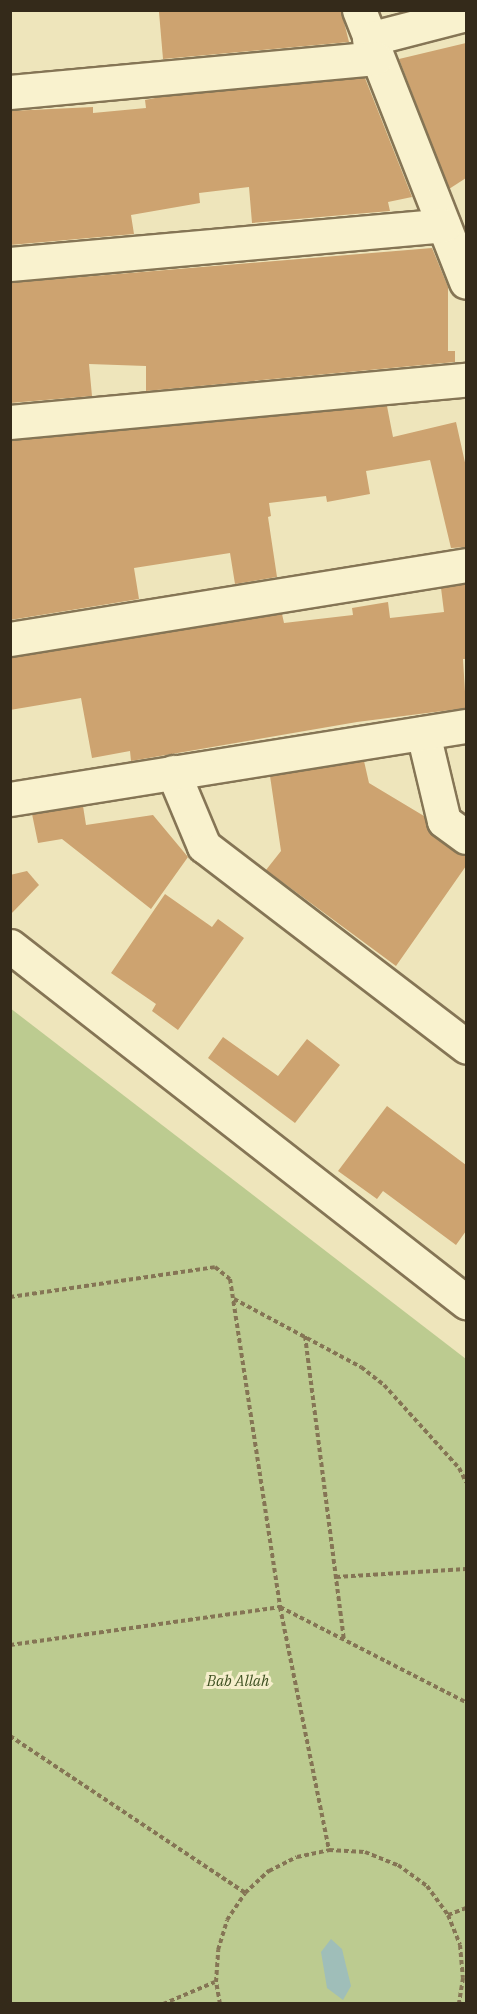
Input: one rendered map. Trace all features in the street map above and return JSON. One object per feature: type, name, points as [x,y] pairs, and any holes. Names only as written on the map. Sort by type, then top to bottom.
[{"type":"street","points":[[10,92],[368,36],[466,14]]},
{"type":"street","points":[[368,36],[466,282]]},
{"type":"street","points":[[10,264],[443,225]]},
{"type":"street","points":[[10,422],[466,380]]},
{"type":"street","points":[[10,639],[466,565]]},
{"type":"street","points":[[10,799],[466,726]]},
{"type":"street","points":[[423,733],[444,821],[466,837]]},
{"type":"street","points":[[173,772],[204,846],[466,1046]]},
{"type":"street","points":[[10,946],[463,1293]]},
{"type":"path","points":[[10,1297],[215,1267],[230,1279],[280,1607],[329,1850]]},
{"type":"path","points":[[233,1298],[362,1367],[384,1385],[459,1468],[466,1482]]},
{"type":"path","points":[[305,1336],[344,1640]]},
{"type":"path","points":[[336,1577],[466,1569]]},
{"type":"path","points":[[10,1645],[280,1607],[466,1702]]},
{"type":"path","points":[[10,1736],[245,1893]]},
{"type":"path","points":[[220,2004],[216,1982],[218,1950],[227,1920],[245,1893],[269,1871],[297,1857],[329,1850],[365,1852],[398,1865],[427,1886],[448,1915],[460,1945],[463,1978],[459,2004]]},
{"type":"path","points":[[448,1915],[466,1908]]},
{"type":"path","points":[[163,2004],[216,1982]]},
{"type":"green space","name":"Bab Allah","points":[[10,1008],[466,1359],[466,2003],[11,2003]]},
{"type":"water","points":[[331,1939],[342,1949],[351,1986],[343,2000],[327,1988],[321,1952]]},
{"type":"building","points":[[341,10],[349,42],[163,59],[159,12]]},
{"type":"building","points":[[466,43],[466,178],[449,189],[399,59]]},
{"type":"building","points":[[365,78],[412,197],[388,202],[390,211],[252,223],[249,187],[199,193],[200,203],[131,215],[134,234],[10,245],[10,111],[93,107],[93,113],[146,108],[145,100],[165,96]]},
{"type":"building","points":[[432,248],[448,287],[448,351],[455,351],[455,362],[146,391],[146,366],[89,364],[92,396],[10,403],[10,283]]},
{"type":"building","points":[[387,406],[393,437],[456,422],[466,467],[466,547],[451,548],[430,460],[366,471],[370,494],[327,502],[326,496],[269,503],[271,516],[268,517],[277,577],[235,584],[230,553],[134,568],[139,599],[10,620],[10,441]]},
{"type":"building","points":[[466,584],[466,659],[463,659],[466,708],[357,722],[131,761],[130,751],[92,758],[81,698],[10,710],[10,657],[282,614],[284,623],[353,615],[352,608],[388,602],[390,618],[444,612],[441,588]]},
{"type":"building","points":[[364,761],[369,783],[424,816],[433,836],[466,855],[466,866],[396,966],[266,870],[281,851],[270,776]]},
{"type":"building","points":[[83,806],[86,825],[153,815],[188,857],[151,909],[62,839],[38,843],[32,814]]},
{"type":"building","points":[[27,871],[39,885],[10,915],[10,875]]},
{"type":"building","points":[[165,894],[212,927],[218,919],[244,938],[178,1030],[152,1011],[156,1004],[111,973]]},
{"type":"building","points":[[223,1037],[278,1076],[307,1039],[340,1065],[295,1123],[208,1058]]},
{"type":"building","points":[[387,1106],[466,1165],[466,1231],[456,1245],[383,1191],[377,1199],[338,1171]]}]
